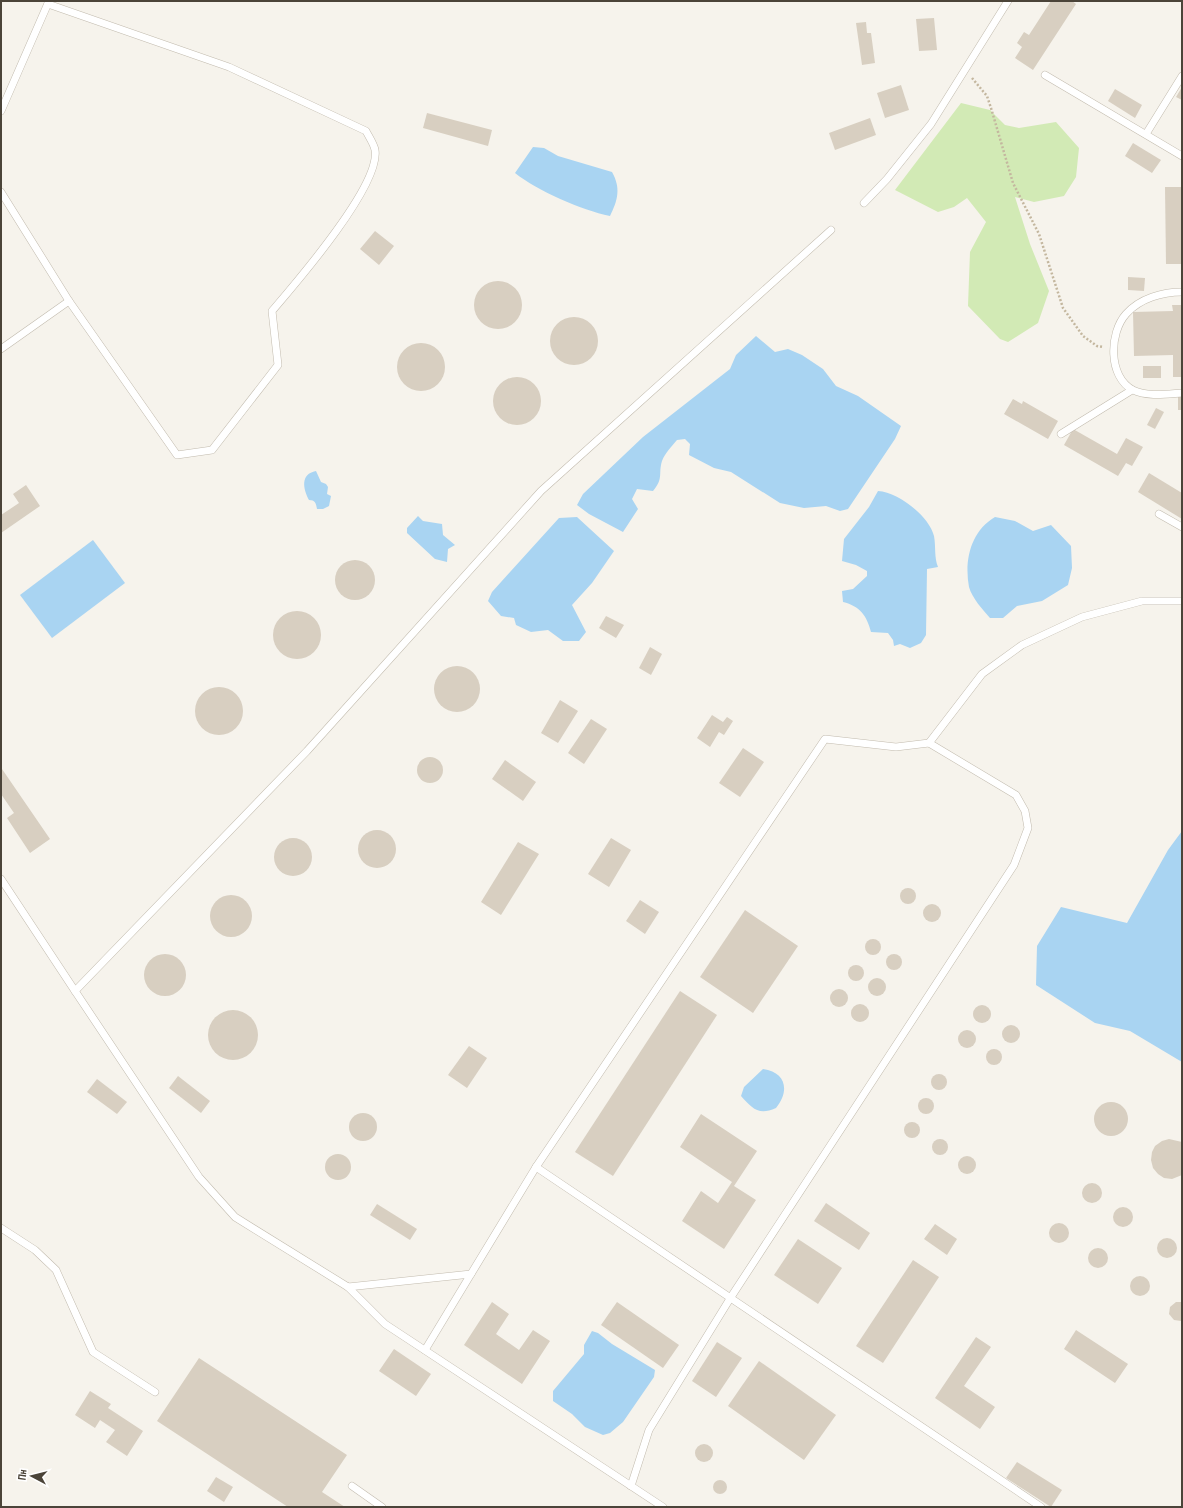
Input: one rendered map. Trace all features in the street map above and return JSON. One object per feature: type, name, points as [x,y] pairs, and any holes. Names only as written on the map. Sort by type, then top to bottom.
[{"type":"lane","points":[[864,203],[931,124],[964,69],[1008,1]]},
{"type":"lane","points":[[1,111],[48,3],[229,67],[366,131],[375,150],[373,170],[357,199],[322,253],[272,311],[278,365],[212,450],[177,455],[70,301],[1,192]]},
{"type":"lane","points":[[1045,75],[1182,156]]},
{"type":"lane","points":[[1146,134],[1182,76]]},
{"type":"lane","points":[[75,991],[307,751],[541,491],[831,230]]},
{"type":"lane","points":[[1182,292],[1164,292],[1145,301],[1128,312],[1121,320],[1114,349],[1116,369],[1122,381],[1132,390],[1141,393],[1156,394],[1182,393]]},
{"type":"lane","points":[[1,350],[70,301]]},
{"type":"lane","points":[[1061,434],[1132,390]]},
{"type":"lane","points":[[1159,514],[1182,527]]},
{"type":"lane","points":[[928,743],[982,674],[1022,645],[1082,617],[1142,601],[1182,602]]},
{"type":"lane","points":[[425,1350],[536,1167],[825,739],[896,747],[928,743],[1016,795],[1025,811],[1028,828],[1014,865],[731,1297],[649,1430],[631,1486]]},
{"type":"lane","points":[[1,879],[199,1177],[235,1217],[348,1287],[385,1324],[662,1507]]},
{"type":"lane","points":[[536,1167],[1041,1507]]},
{"type":"lane","points":[[1,1228],[35,1250],[56,1270],[93,1352],[155,1392]]},
{"type":"lane","points":[[348,1287],[471,1274]]},
{"type":"lane","points":[[352,1486],[382,1507]]},
{"type":"path","points":[[964,69],[987,96],[1013,183],[1039,234],[1063,308],[1083,336],[1097,346],[1114,349]]},
{"type":"green space","points":[[961,103],[990,110],[1005,125],[1019,128],[1056,122],[1079,148],[1076,177],[1064,196],[1034,202],[1015,197],[1030,244],[1049,291],[1038,323],[1008,342],[1000,339],[968,306],[970,252],[986,222],[967,198],[954,207],[938,212],[895,190]]},
{"type":"water","points":[[533,147],[544,148],[558,156],[612,172],[617,183],[617,199],[610,216],[573,205],[524,180],[515,173]]},
{"type":"water","points":[[756,336],[775,352],[788,349],[802,355],[823,369],[836,386],[858,396],[901,426],[895,439],[848,509],[840,511],[826,506],[804,508],[780,503],[731,472],[714,468],[689,455],[690,444],[685,439],[677,440],[665,455],[661,465],[660,479],[653,491],[637,489],[632,499],[638,509],[623,532],[589,514],[577,505],[583,494],[643,437],[730,369],[736,355]]},
{"type":"water","points":[[316,471],[321,482],[326,484],[328,487],[327,494],[331,496],[329,506],[323,509],[317,509],[315,502],[309,500],[304,487],[304,482],[307,475]]},
{"type":"water","points":[[878,491],[886,492],[912,506],[926,521],[934,536],[938,567],[927,569],[926,635],[921,643],[910,648],[900,644],[894,646],[893,640],[888,633],[871,632],[862,612],[854,606],[843,602],[842,591],[853,589],[867,576],[867,571],[856,565],[842,561],[844,539],[869,507]]},
{"type":"water","points":[[418,516],[423,521],[442,524],[443,535],[455,545],[448,549],[447,562],[435,559],[407,533],[407,528]]},
{"type":"water","points":[[577,517],[614,551],[592,583],[572,605],[586,632],[579,641],[563,641],[548,630],[531,632],[516,625],[514,618],[501,616],[488,601],[492,592],[559,518]]},
{"type":"water","points":[[995,517],[1015,521],[1033,531],[1051,525],[1071,546],[1072,568],[1068,585],[1042,601],[1017,606],[1003,618],[990,618],[984,611],[970,591],[968,577],[969,557],[975,538],[980,530]]},
{"type":"water","points":[[93,540],[125,583],[52,638],[20,595]]},
{"type":"water","points":[[1182,831],[1182,1062],[1130,1031],[1095,1023],[1036,985],[1037,946],[1061,907],[1127,923],[1168,850]]},
{"type":"water","points":[[763,1069],[777,1074],[781,1078],[784,1089],[783,1095],[776,1108],[760,1111],[752,1107],[741,1096],[744,1087]]},
{"type":"water","points":[[592,1331],[598,1333],[612,1344],[655,1370],[654,1377],[623,1422],[610,1433],[603,1435],[585,1427],[572,1414],[553,1401],[553,1391],[584,1354],[584,1345]]},
{"type":"building","points":[[1051,1],[1072,1],[1076,4],[1033,70],[1015,58],[1022,47],[1017,43],[1024,32],[1029,35]]},
{"type":"building","points":[[934,18],[937,50],[919,51],[916,19]]},
{"type":"building","points":[[866,22],[867,33],[871,33],[875,63],[862,65],[856,23]]},
{"type":"building","points":[[901,85],[909,110],[885,118],[877,93]]},
{"type":"building","points":[[1182,87],[1182,100],[1176,97]]},
{"type":"building","points":[[1115,89],[1142,105],[1135,118],[1108,101]]},
{"type":"building","points":[[427,113],[492,130],[488,146],[423,128]]},
{"type":"building","points":[[870,118],[876,135],[835,150],[829,133]]},
{"type":"building","points":[[1133,143],[1161,160],[1152,173],[1125,156]]},
{"type":"building","points":[[1165,187],[1182,187],[1182,264],[1166,264]]},
{"type":"building","points":[[375,231],[394,246],[379,265],[360,249]]},
{"type":"building","points":[[1128,277],[1145,278],[1144,291],[1128,290]]},
{"type":"building","points":[[493,281],[503,281],[515,288],[522,300],[522,310],[515,322],[503,329],[493,329],[485,325],[478,318],[474,310],[474,300],[478,292],[485,285]]},
{"type":"building","points":[[1172,305],[1182,305],[1182,377],[1173,377],[1173,355],[1134,356],[1133,312],[1173,311]]},
{"type":"building","points":[[569,317],[579,317],[591,324],[598,336],[598,346],[591,358],[579,365],[569,365],[561,361],[554,354],[550,346],[550,336],[554,328],[561,321]]},
{"type":"building","points":[[416,343],[426,343],[438,350],[445,362],[445,372],[438,384],[426,391],[416,391],[408,387],[401,380],[397,372],[397,362],[401,354],[408,347]]},
{"type":"building","points":[[1143,366],[1161,366],[1161,378],[1143,378]]},
{"type":"building","points":[[512,377],[522,377],[534,384],[541,396],[541,406],[534,418],[522,425],[512,425],[504,421],[497,414],[493,406],[493,396],[497,388],[504,381]]},
{"type":"building","points":[[1178,396],[1182,396],[1182,410],[1178,410]]},
{"type":"building","points":[[1013,399],[1022,404],[1023,401],[1058,421],[1048,439],[1004,414]]},
{"type":"building","points":[[1156,408],[1164,412],[1155,429],[1147,425]]},
{"type":"building","points":[[1073,429],[1117,454],[1126,438],[1143,447],[1132,466],[1126,463],[1118,476],[1064,445]]},
{"type":"building","points":[[1149,473],[1182,493],[1182,519],[1138,492]]},
{"type":"building","points":[[26,485],[40,506],[1,533],[1,515],[19,503],[13,494]]},
{"type":"building","points":[[355,560],[363,562],[369,566],[373,572],[375,580],[373,588],[369,594],[363,598],[355,600],[347,598],[341,594],[337,588],[335,580],[337,572],[341,566],[347,562]]},
{"type":"building","points":[[292,611],[302,611],[314,618],[321,630],[321,640],[314,652],[302,659],[292,659],[284,655],[277,648],[273,640],[273,630],[277,622],[284,615]]},
{"type":"building","points":[[606,616],[624,625],[616,638],[599,628]]},
{"type":"building","points":[[650,647],[662,654],[651,675],[639,668]]},
{"type":"building","points":[[457,666],[470,670],[476,676],[480,689],[476,702],[470,708],[457,712],[444,708],[438,702],[434,689],[438,676],[444,670]]},
{"type":"building","points":[[214,687],[224,687],[236,694],[243,706],[243,716],[236,728],[224,735],[214,735],[206,731],[199,724],[195,716],[195,706],[199,698],[206,691]]},
{"type":"building","points":[[560,700],[578,711],[558,743],[541,733]]},
{"type":"building","points":[[712,715],[723,722],[727,717],[733,721],[724,735],[719,732],[710,747],[697,738]]},
{"type":"building","points":[[591,719],[607,729],[584,764],[568,753]]},
{"type":"building","points":[[743,748],[764,762],[740,797],[719,783]]},
{"type":"building","points":[[430,757],[439,761],[443,770],[439,779],[430,783],[421,779],[417,770],[421,761]]},
{"type":"building","points":[[505,760],[536,782],[523,801],[492,779]]},
{"type":"building","points":[[2,769],[50,839],[30,853],[7,818],[14,813],[1,794]]},
{"type":"building","points":[[373,830],[381,830],[388,833],[393,838],[396,849],[393,860],[388,865],[381,868],[373,868],[366,865],[361,860],[358,853],[358,845],[361,838],[366,833]]},
{"type":"building","points":[[289,838],[297,838],[304,841],[309,846],[312,857],[309,868],[304,873],[297,876],[289,876],[282,873],[277,868],[274,861],[274,853],[277,846],[282,841]]},
{"type":"building","points":[[611,838],[631,850],[609,887],[588,874]]},
{"type":"building","points":[[518,842],[539,854],[501,915],[481,902]]},
{"type":"building","points":[[905,888],[911,888],[916,893],[914,902],[911,904],[905,904],[900,899],[900,893]]},
{"type":"building","points":[[231,895],[246,901],[252,916],[246,931],[231,937],[216,931],[210,916],[216,901]]},
{"type":"building","points":[[640,900],[659,912],[645,934],[626,921]]},
{"type":"building","points":[[932,904],[938,907],[941,913],[938,919],[932,922],[926,919],[923,913],[926,907]]},
{"type":"building","points":[[745,910],[798,946],[753,1013],[700,977]]},
{"type":"building","points":[[870,939],[876,939],[881,944],[879,953],[876,955],[870,955],[865,950],[865,944]]},
{"type":"building","points":[[165,954],[180,960],[186,975],[180,990],[165,996],[150,990],[144,975],[150,960]]},
{"type":"building","points":[[891,954],[897,954],[902,959],[900,968],[897,970],[891,970],[886,965],[886,959]]},
{"type":"building","points":[[853,965],[859,965],[864,970],[862,979],[859,981],[853,981],[848,976],[848,970]]},
{"type":"building","points":[[877,978],[883,981],[886,987],[883,993],[877,996],[871,993],[868,987],[871,981]]},
{"type":"building","points":[[839,989],[845,992],[848,998],[845,1004],[839,1007],[833,1004],[830,998],[833,992]]},
{"type":"building","points":[[680,991],[717,1015],[613,1176],[575,1152]]},
{"type":"building","points":[[860,1004],[866,1007],[869,1013],[866,1019],[860,1022],[854,1019],[851,1013],[854,1007]]},
{"type":"building","points":[[982,1005],[988,1008],[991,1014],[988,1020],[982,1023],[976,1020],[973,1014],[976,1008]]},
{"type":"building","points":[[238,1010],[243,1011],[251,1017],[257,1025],[257,1045],[251,1053],[243,1059],[228,1060],[223,1059],[215,1053],[209,1045],[208,1030],[209,1025],[215,1017],[223,1011]]},
{"type":"building","points":[[1011,1025],[1017,1028],[1020,1034],[1017,1040],[1011,1043],[1005,1040],[1002,1034],[1005,1028]]},
{"type":"building","points":[[967,1030],[973,1033],[976,1039],[973,1045],[967,1048],[961,1045],[958,1039],[961,1033]]},
{"type":"building","points":[[469,1046],[487,1058],[467,1088],[448,1075]]},
{"type":"building","points":[[991,1049],[997,1049],[1002,1054],[1000,1063],[997,1065],[991,1065],[986,1060],[986,1054]]},
{"type":"building","points":[[936,1074],[942,1074],[947,1079],[945,1088],[942,1090],[936,1090],[931,1085],[931,1079]]},
{"type":"building","points":[[178,1076],[210,1101],[201,1113],[169,1088]]},
{"type":"building","points":[[97,1079],[127,1102],[117,1114],[87,1092]]},
{"type":"building","points":[[923,1098],[929,1098],[934,1103],[932,1112],[929,1114],[923,1114],[918,1109],[918,1103]]},
{"type":"building","points":[[1114,1102],[1123,1107],[1127,1112],[1127,1126],[1123,1131],[1118,1135],[1108,1136],[1104,1135],[1095,1126],[1094,1116],[1095,1112],[1104,1103]]},
{"type":"building","points":[[363,1113],[373,1117],[377,1127],[373,1137],[363,1141],[353,1137],[349,1127],[353,1117]]},
{"type":"building","points":[[701,1114],[757,1151],[734,1186],[756,1200],[724,1249],[682,1221],[701,1191],[718,1203],[732,1182],[680,1147]]},
{"type":"building","points":[[909,1122],[915,1122],[920,1127],[918,1136],[915,1138],[909,1138],[904,1133],[904,1127]]},
{"type":"building","points":[[937,1139],[943,1139],[948,1144],[946,1153],[943,1155],[937,1155],[932,1150],[932,1144]]},
{"type":"building","points":[[1169,1139],[1182,1142],[1182,1175],[1172,1179],[1164,1178],[1158,1174],[1153,1168],[1151,1160],[1152,1152],[1155,1146],[1162,1141]]},
{"type":"building","points":[[338,1154],[347,1158],[351,1167],[347,1176],[338,1180],[329,1176],[325,1167],[329,1158]]},
{"type":"building","points":[[967,1156],[973,1159],[976,1165],[973,1171],[967,1174],[961,1171],[958,1165],[961,1159]]},
{"type":"building","points":[[1092,1183],[1099,1186],[1102,1193],[1099,1200],[1092,1203],[1085,1200],[1082,1193],[1085,1186]]},
{"type":"building","points":[[826,1203],[870,1233],[859,1250],[814,1221]]},
{"type":"building","points":[[377,1204],[417,1229],[410,1240],[370,1215]]},
{"type":"building","points":[[1123,1207],[1130,1210],[1133,1217],[1130,1224],[1123,1227],[1116,1224],[1113,1217],[1116,1210]]},
{"type":"building","points":[[1059,1223],[1066,1226],[1069,1233],[1066,1240],[1059,1243],[1052,1240],[1049,1233],[1052,1226]]},
{"type":"building","points":[[935,1224],[957,1239],[947,1255],[924,1239]]},
{"type":"building","points":[[1167,1238],[1174,1241],[1177,1248],[1174,1255],[1167,1258],[1160,1255],[1157,1248],[1160,1241]]},
{"type":"building","points":[[798,1239],[842,1268],[818,1304],[774,1275]]},
{"type":"building","points":[[1098,1248],[1105,1251],[1108,1258],[1105,1265],[1098,1268],[1091,1265],[1088,1258],[1091,1251]]},
{"type":"building","points":[[913,1260],[939,1277],[883,1363],[856,1346]]},
{"type":"building","points":[[1140,1276],[1147,1279],[1150,1286],[1147,1293],[1140,1296],[1133,1293],[1130,1286],[1133,1279]]},
{"type":"building","points":[[492,1302],[509,1314],[496,1334],[519,1350],[533,1330],[550,1341],[522,1384],[464,1345]]},
{"type":"building","points":[[617,1302],[679,1345],[663,1368],[601,1325]]},
{"type":"building","points":[[1176,1302],[1182,1302],[1181,1321],[1174,1320],[1169,1314],[1170,1307]]},
{"type":"building","points":[[1076,1330],[1128,1364],[1115,1383],[1064,1349]]},
{"type":"building","points":[[976,1337],[991,1347],[964,1386],[995,1407],[980,1429],[935,1398]]},
{"type":"building","points":[[717,1342],[742,1358],[716,1397],[692,1381]]},
{"type":"building","points":[[394,1349],[431,1374],[416,1396],[379,1371]]},
{"type":"building","points":[[199,1358],[347,1455],[322,1492],[345,1507],[288,1507],[157,1421]]},
{"type":"building","points":[[759,1361],[836,1415],[804,1460],[728,1406]]},
{"type":"building","points":[[90,1391],[111,1404],[108,1408],[143,1431],[127,1456],[106,1442],[115,1430],[100,1420],[95,1428],[75,1415]]},
{"type":"building","points":[[704,1444],[710,1447],[713,1453],[710,1459],[704,1462],[698,1459],[695,1453],[698,1447]]},
{"type":"building","points":[[1017,1462],[1062,1490],[1051,1507],[1006,1478]]},
{"type":"building","points":[[216,1477],[233,1487],[224,1502],[207,1491]]},
{"type":"building","points":[[720,1480],[725,1482],[727,1487],[725,1492],[720,1494],[715,1492],[713,1487],[715,1482]]}]
